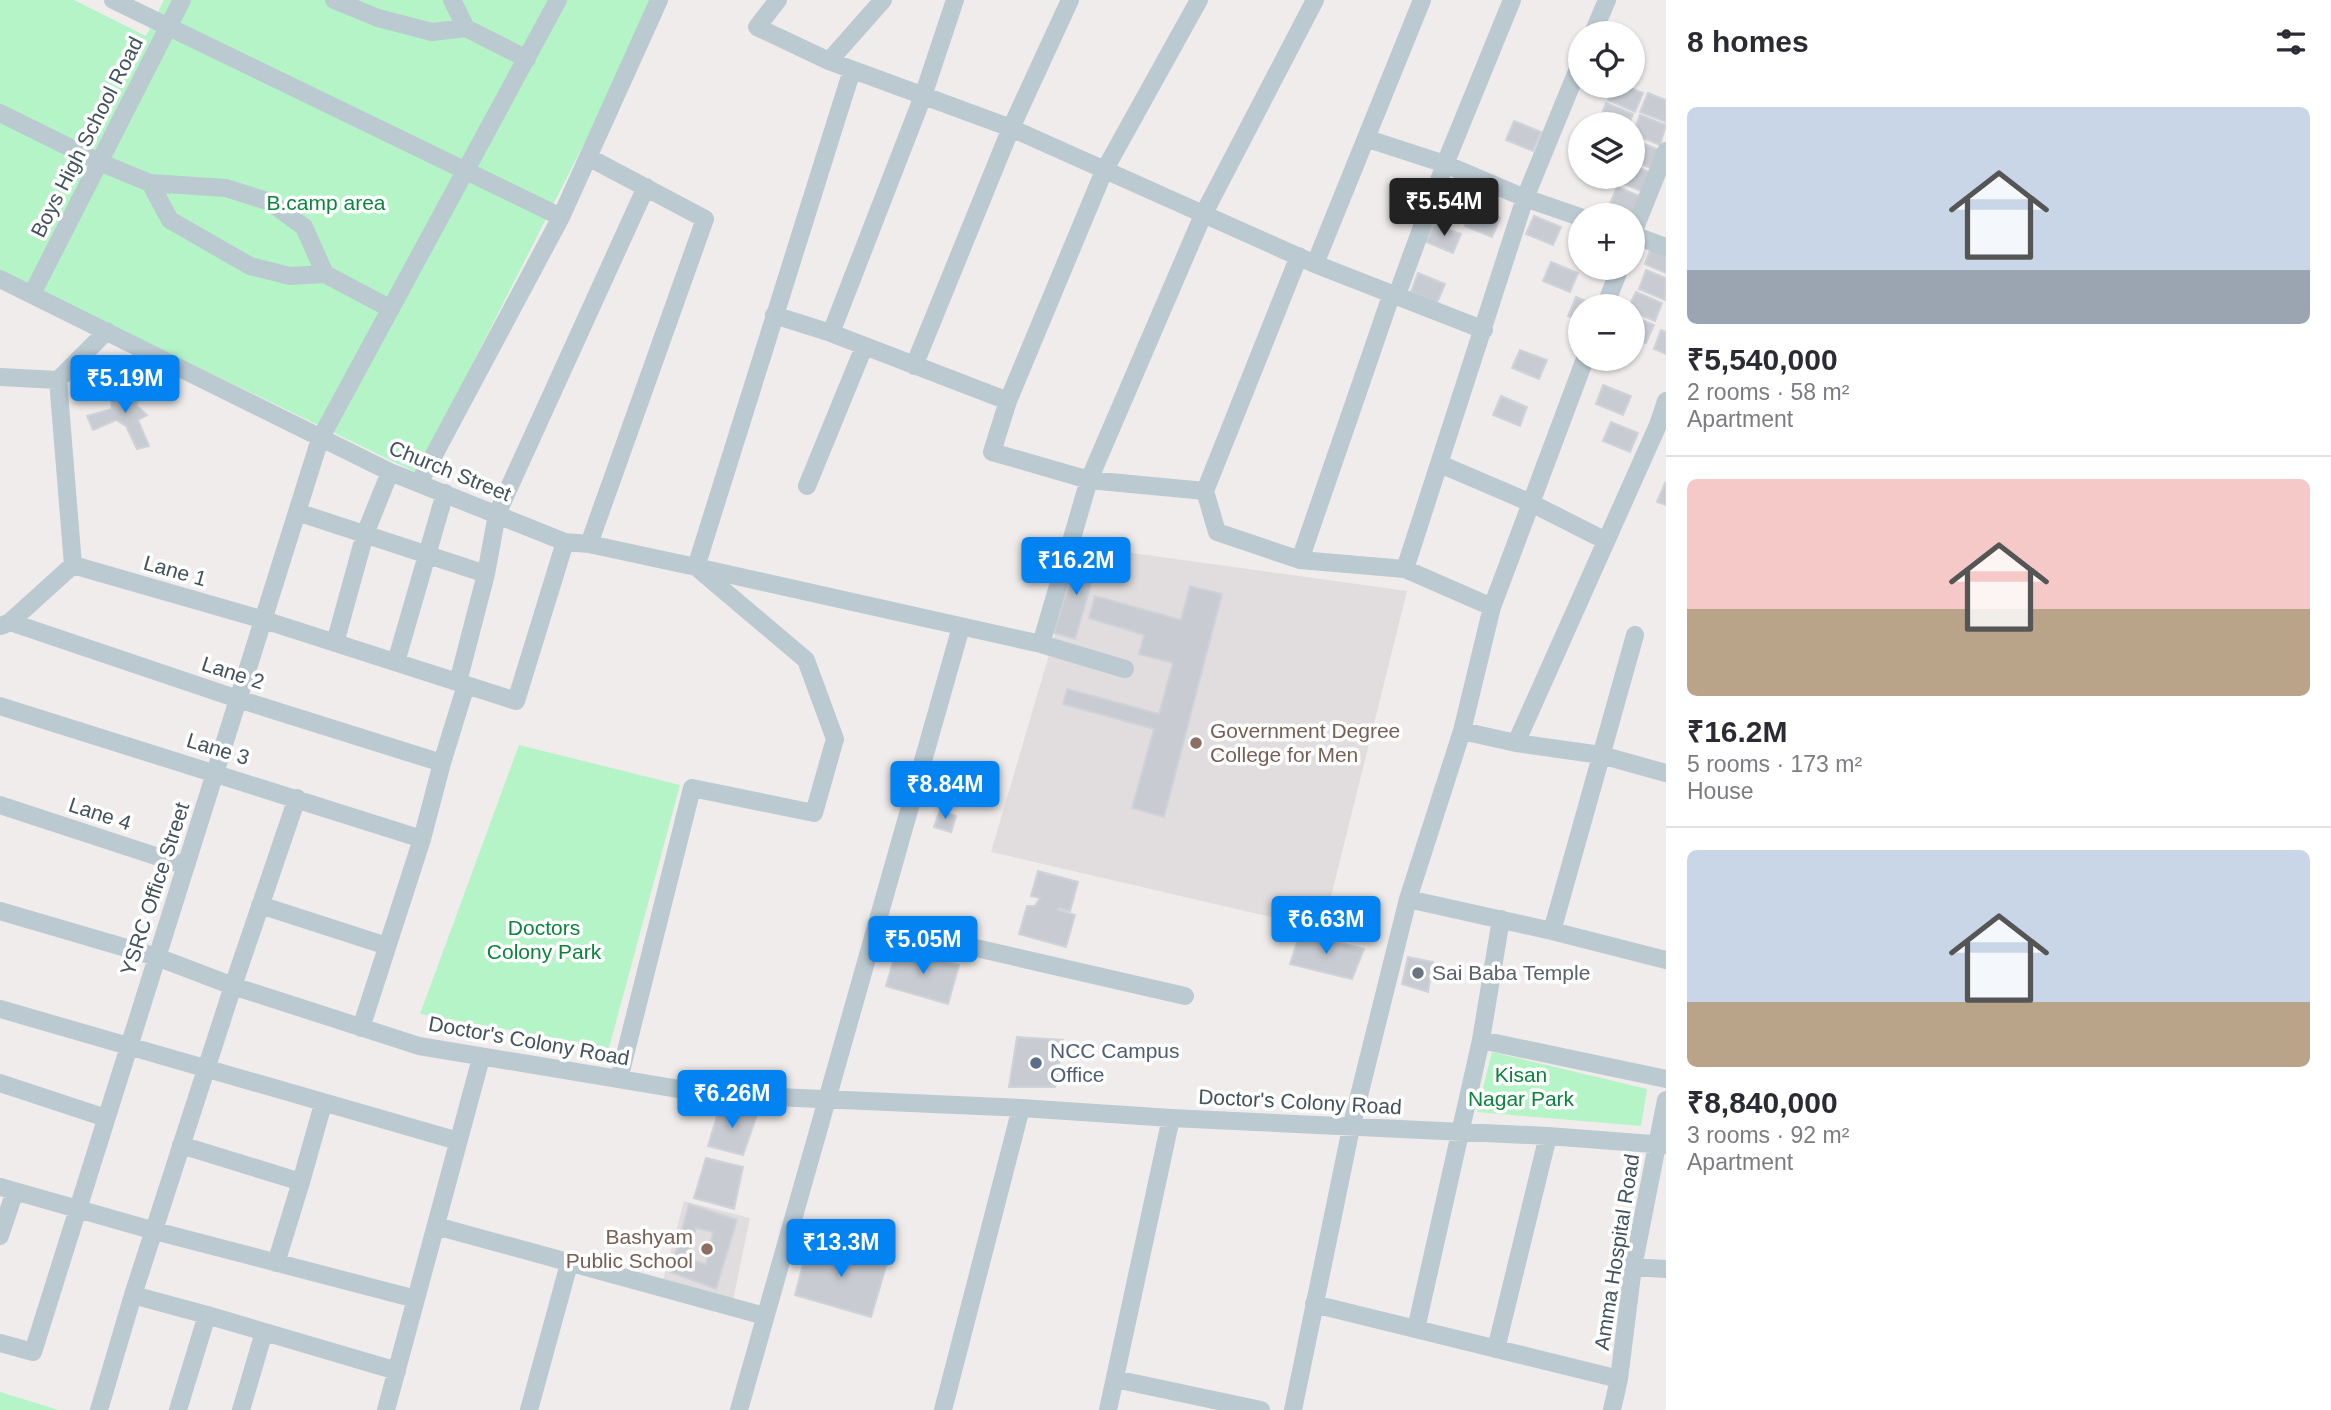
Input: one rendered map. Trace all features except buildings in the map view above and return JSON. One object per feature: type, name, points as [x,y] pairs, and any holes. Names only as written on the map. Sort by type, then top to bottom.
[{"type":"street","points":[[113,0],[561,217]]},
{"type":"street","name":"Boys High School Road","points":[[32,294],[182,0]]},
{"type":"street","points":[[334,0],[378,18],[432,32],[467,29],[527,59]]},
{"type":"street","points":[[452,0],[467,29]]},
{"type":"street","name":"YSRC Office Street","points":[[0,1343],[33,1352],[320,439],[558,0]]},
{"type":"street","points":[[419,483],[561,217],[659,0]]},
{"type":"street","points":[[778,0],[757,27],[829,61],[1011,128],[1315,264],[1484,330]]},
{"type":"street","points":[[829,61],[883,0]]},
{"type":"street","points":[[831,333],[923,96],[955,0]]},
{"type":"street","points":[[914,366],[1011,128],[1070,0]]},
{"type":"street","points":[[1199,0],[1104,171],[1008,401],[992,452],[1089,480],[1205,491]]},
{"type":"street","points":[[1041,644],[1089,480],[1203,215],[1315,0]]},
{"type":"street","points":[[1315,264],[1368,139],[1422,0]]},
{"type":"street","points":[[1300,560],[1395,294],[1512,0]]},
{"type":"street","points":[[1598,21],[1606,0]]},
{"type":"street","points":[[619,1079],[692,788],[814,813],[835,739],[806,660],[696,567],[852,70]]},
{"type":"street","points":[[1405,569],[1525,198],[1568,93]]},
{"type":"street","points":[[0,113],[99,162],[150,183],[226,188],[270,202],[304,227],[325,274]]},
{"type":"street","points":[[1368,139],[1445,164],[1568,213]]},
{"type":"street","points":[[1645,204],[1666,151]]},
{"type":"street","points":[[588,157],[705,219],[589,544]]},
{"type":"street","points":[[150,183],[170,220],[250,266],[290,276],[325,274],[391,309]]},
{"type":"street","points":[[361,1028],[422,839],[442,763],[486,574],[496,514],[646,187]]},
{"type":"street","points":[[1645,239],[1666,247]]},
{"type":"street","points":[[1299,256],[1205,491],[1216,533],[1300,560],[1405,569],[1492,607]]},
{"type":"street","name":"Church Street","points":[[0,279],[320,439],[390,471],[565,542],[589,544],[1041,644],[1125,669]]},
{"type":"street","points":[[774,314],[1008,401]]},
{"type":"street","points":[[0,377],[58,380],[107,331]]},
{"type":"street","points":[[807,486],[863,347]]},
{"type":"street","points":[[1293,1410],[1351,1128],[1408,899],[1461,731],[1492,607],[1580,371]]},
{"type":"street","points":[[5,624],[73,565],[58,380]]},
{"type":"street","points":[[1516,743],[1606,541],[1662,426],[1666,401]]},
{"type":"street","points":[[1440,464],[1531,503],[1606,541]]},
{"type":"street","points":[[335,643],[365,534],[390,471]]},
{"type":"street","points":[[396,662],[445,493]]},
{"type":"street","points":[[297,512],[486,574]]},
{"type":"street","name":"Lane 1","points":[[73,565],[264,620],[516,701],[565,542]]},
{"type":"street","name":"Lane 2","points":[[5,624],[442,763]]},
{"type":"street","points":[[739,1410],[961,627]]},
{"type":"street","points":[[1552,931],[1635,635]]},
{"type":"street","name":"Lane 3","points":[[0,706],[422,839]]},
{"type":"street","points":[[1461,731],[1516,743],[1601,755],[1666,773]]},
{"type":"street","points":[[99,1410],[205,1069],[297,798]]},
{"type":"street","name":"Lane 4","points":[[0,805],[186,866]]},
{"type":"street","points":[[1408,899],[1666,960]]},
{"type":"street","points":[[260,905],[387,946]]},
{"type":"street","name":"Doctor's Colony Road","points":[[0,911],[157,957],[233,986],[419,1046],[709,1094],[1548,1136],[1662,1145]]},
{"type":"street","points":[[1416,1329],[1481,1040],[1501,919]]},
{"type":"street","points":[[876,925],[1185,996]]},
{"type":"street","points":[[0,1009],[458,1141]]},
{"type":"street","points":[[1481,1040],[1666,1079]]},
{"type":"street","points":[[386,1410],[481,1058]]},
{"type":"street","points":[[0,1083],[106,1118]]},
{"type":"street","name":"Amma Hospital Road","points":[[1612,1410],[1619,1379],[1633,1267],[1662,1145],[1666,1100]]},
{"type":"street","points":[[276,1263],[323,1104]]},
{"type":"street","points":[[943,1410],[1021,1108]]},
{"type":"street","points":[[1108,1410],[1171,1118]]},
{"type":"street","points":[[1496,1349],[1548,1136]]},
{"type":"street","points":[[181,1144],[301,1182]]},
{"type":"street","points":[[0,1236],[8,1189],[155,1231],[416,1299]]},
{"type":"street","points":[[436,1226],[765,1317]]},
{"type":"street","points":[[529,1410],[569,1264]]},
{"type":"street","points":[[1633,1267],[1666,1269]]},
{"type":"street","points":[[133,1295],[397,1371]]},
{"type":"street","points":[[1314,1304],[1619,1379]]},
{"type":"street","points":[[178,1410],[208,1315]]},
{"type":"street","points":[[241,1410],[264,1332]]},
{"type":"street","points":[[1115,1379],[1261,1410]]},
{"type":"shaded area","name":"Government Degree College for Men","points":[[1081,546],[1407,591],[1323,929],[991,852]]},
{"type":"shaded area","name":"Bashyam Public School","points":[[684,1201],[750,1218],[733,1300],[663,1280]]},
{"type":"green space","name":"B.camp area","points":[[0,0],[74,0],[146,36],[164,0],[657,0],[417,473],[0,271]]},
{"type":"green space","name":"Doctors Colony Park","points":[[519,745],[680,785],[609,1048],[420,1014]]},
{"type":"green space","name":"Kisan Nagar Park","points":[[1492,1052],[1647,1089],[1641,1126],[1477,1112]]},
{"type":"green space","points":[[0,1392],[59,1410],[0,1410]]},
{"type":"place","name":"Government Degree College for Men","points":[[1196,743]]},
{"type":"place","name":"Sai Baba Temple","points":[[1418,973]]},
{"type":"place","name":"NCC Campus Office","points":[[1036,1063]]},
{"type":"place","name":"Bashyam Public School","points":[[707,1249]]}]
